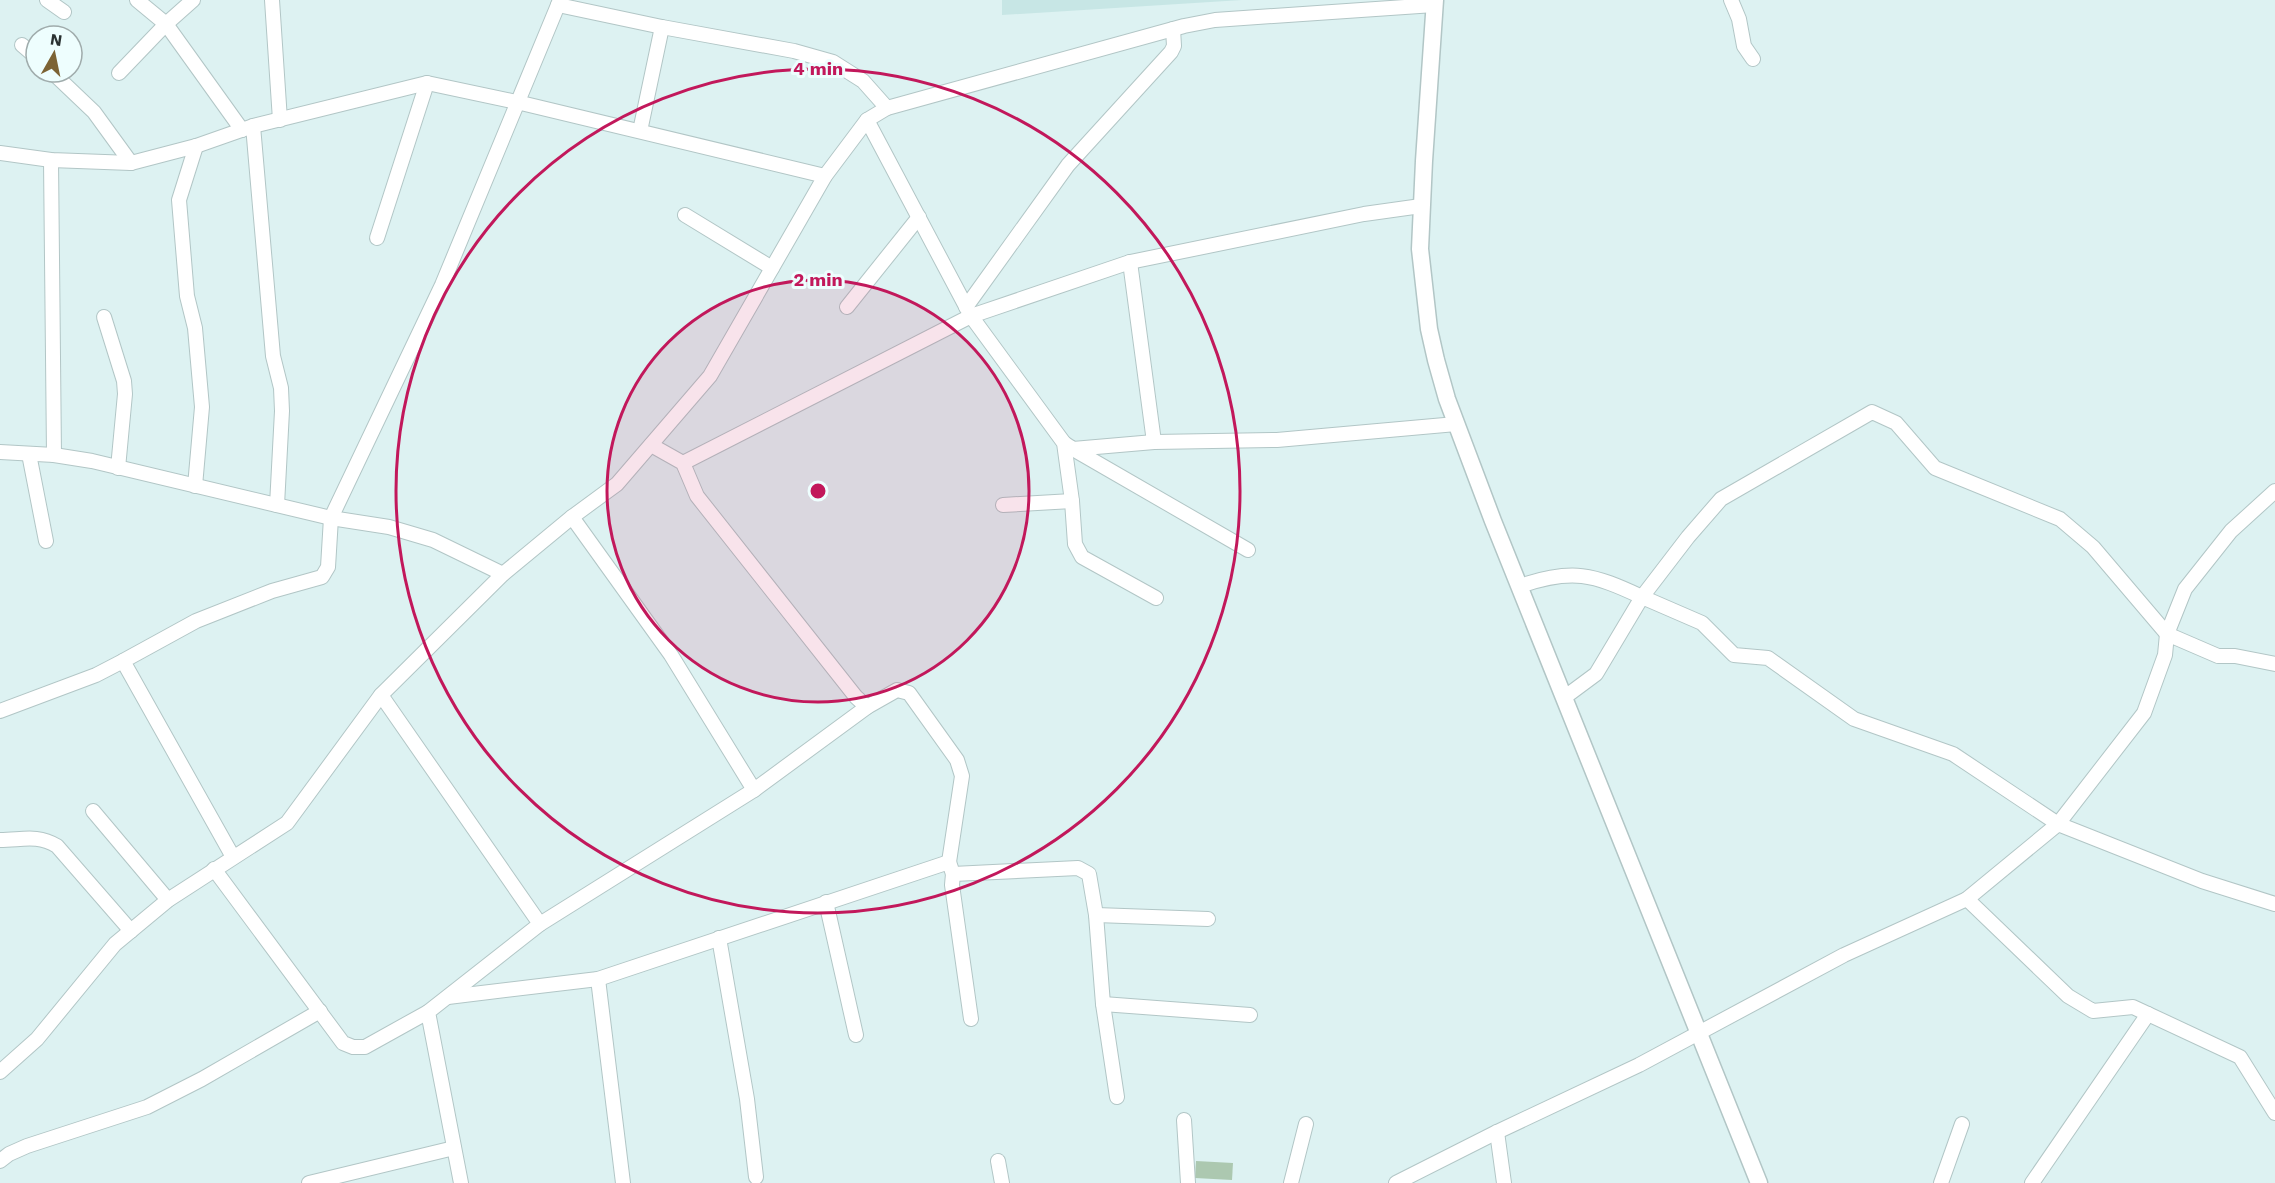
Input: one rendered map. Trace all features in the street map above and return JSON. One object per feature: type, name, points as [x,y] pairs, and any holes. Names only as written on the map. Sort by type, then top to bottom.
[{"type":"main road","points":[[1435,2],[1420,249],[1429,329],[1447,399],[1759,1183]]},
{"type":"street","points":[[47,0],[64,12]]},
{"type":"street","points":[[137,0],[166,24],[248,128],[273,356],[281,388],[278,505]]},
{"type":"street","points":[[119,73],[166,24],[193,0]]},
{"type":"street","points":[[272,0],[280,120]]},
{"type":"street","points":[[1731,0],[1739,19],[1744,46],[1753,59]]},
{"type":"street","points":[[0,1072],[37,1039],[115,944],[168,900],[287,823],[381,695],[503,574],[572,517],[617,484],[711,376],[825,176],[867,120],[887,108],[1173,29],[1215,20],[1435,2]]},
{"type":"street","points":[[0,711],[96,675],[196,621],[272,591],[322,577],[328,567],[331,518],[442,285],[559,3],[662,27],[794,51],[833,62],[863,81],[887,108]]},
{"type":"street","points":[[640,131],[662,27]]},
{"type":"street","points":[[969,312],[1068,165],[1171,52],[1174,46],[1173,29]]},
{"type":"street","points":[[64,84],[93,112],[131,163]]},
{"type":"street","points":[[377,238],[427,84]]},
{"type":"street","points":[[0,153],[51,160],[131,163],[196,146],[248,128],[427,84],[518,102],[825,176]]},
{"type":"street","points":[[867,120],[969,312],[1069,446],[1248,550]]},
{"type":"street","points":[[195,486],[202,407],[195,328],[187,296],[179,200],[196,146]]},
{"type":"street","points":[[51,160],[54,455]]},
{"type":"street","points":[[683,464],[969,312],[1131,262],[1364,214],[1421,206]]},
{"type":"street","points":[[685,215],[772,268]]},
{"type":"street","points":[[847,307],[919,217]]},
{"type":"street","points":[[1131,262],[1154,442]]},
{"type":"street","points":[[104,317],[126,394],[118,468]]},
{"type":"street","points":[[1565,697],[1596,674],[1642,597],[1688,537],[1721,499],[1872,412],[1896,423],[1935,468],[2060,519],[2093,547],[2167,634],[2218,656],[2275,664]]},
{"type":"street","points":[[1069,446],[1277,440],[1456,423]]},
{"type":"street","points":[[651,445],[683,464],[697,496],[856,697],[867,707]]},
{"type":"street","points":[[1069,446],[1075,544],[1082,557],[1156,598]]},
{"type":"street","points":[[0,452],[54,455],[331,518],[389,527],[433,540],[503,574]]},
{"type":"street","points":[[29,454],[46,541]]},
{"type":"street","points":[[1396,1183],[1639,1065],[1844,955],[1967,899],[2058,824],[2144,713],[2165,655],[2167,634],[2185,589],[2231,531],[2275,491]]},
{"type":"street","points":[[1004,505],[1072,501]]},
{"type":"street","points":[[572,517],[671,655],[754,790]]},
{"type":"street","points":[[1520,586],[1549,576],[1588,576],[1613,584],[1702,623],[1734,655],[1768,658],[1854,719],[1953,754],[2058,824],[2202,880],[2275,904]]},
{"type":"street","points":[[123,661],[233,857]]},
{"type":"street","points":[[214,869],[343,1043],[359,1048],[371,1045],[448,997],[540,924],[754,790],[867,707],[897,690],[909,693],[957,760],[962,776],[951,868],[971,1019]]},
{"type":"street","points":[[381,695],[540,924]]},
{"type":"street","points":[[93,811],[168,900]]},
{"type":"street","points":[[0,840],[36,837],[57,846],[131,931]]},
{"type":"street","points":[[448,997],[598,979],[826,902],[951,868],[1078,868],[1089,874],[1096,915],[1103,1004],[1117,1097]]},
{"type":"street","points":[[1967,899],[2068,996],[2093,1011],[2133,1007],[2240,1057],[2275,1113]]},
{"type":"street","points":[[826,902],[856,1035]]},
{"type":"street","points":[[1096,915],[1208,919]]},
{"type":"street","points":[[719,938],[747,1099],[756,1177]]},
{"type":"street","points":[[598,979],[623,1183]]},
{"type":"street","points":[[1103,1004],[1250,1015]]},
{"type":"street","points":[[0,1161],[27,1146],[147,1107],[202,1079],[320,1011]]},
{"type":"street","points":[[428,1011],[460,1183]]},
{"type":"street","points":[[2032,1183],[2148,1014]]},
{"type":"street","points":[[1184,1120],[1188,1183]]},
{"type":"street","points":[[1291,1183],[1306,1124]]},
{"type":"street","points":[[1941,1183],[1962,1124]]},
{"type":"street","points":[[1497,1132],[1504,1183]]},
{"type":"street","points":[[309,1183],[454,1148]]},
{"type":"street","points":[[998,1161],[1002,1183]]},
{"type":"shaded area","points":[[1002,0],[1242,0],[1002,15]]},
{"type":"green space","points":[[1196,1161],[1233,1163],[1232,1180],[1195,1178]]}]
